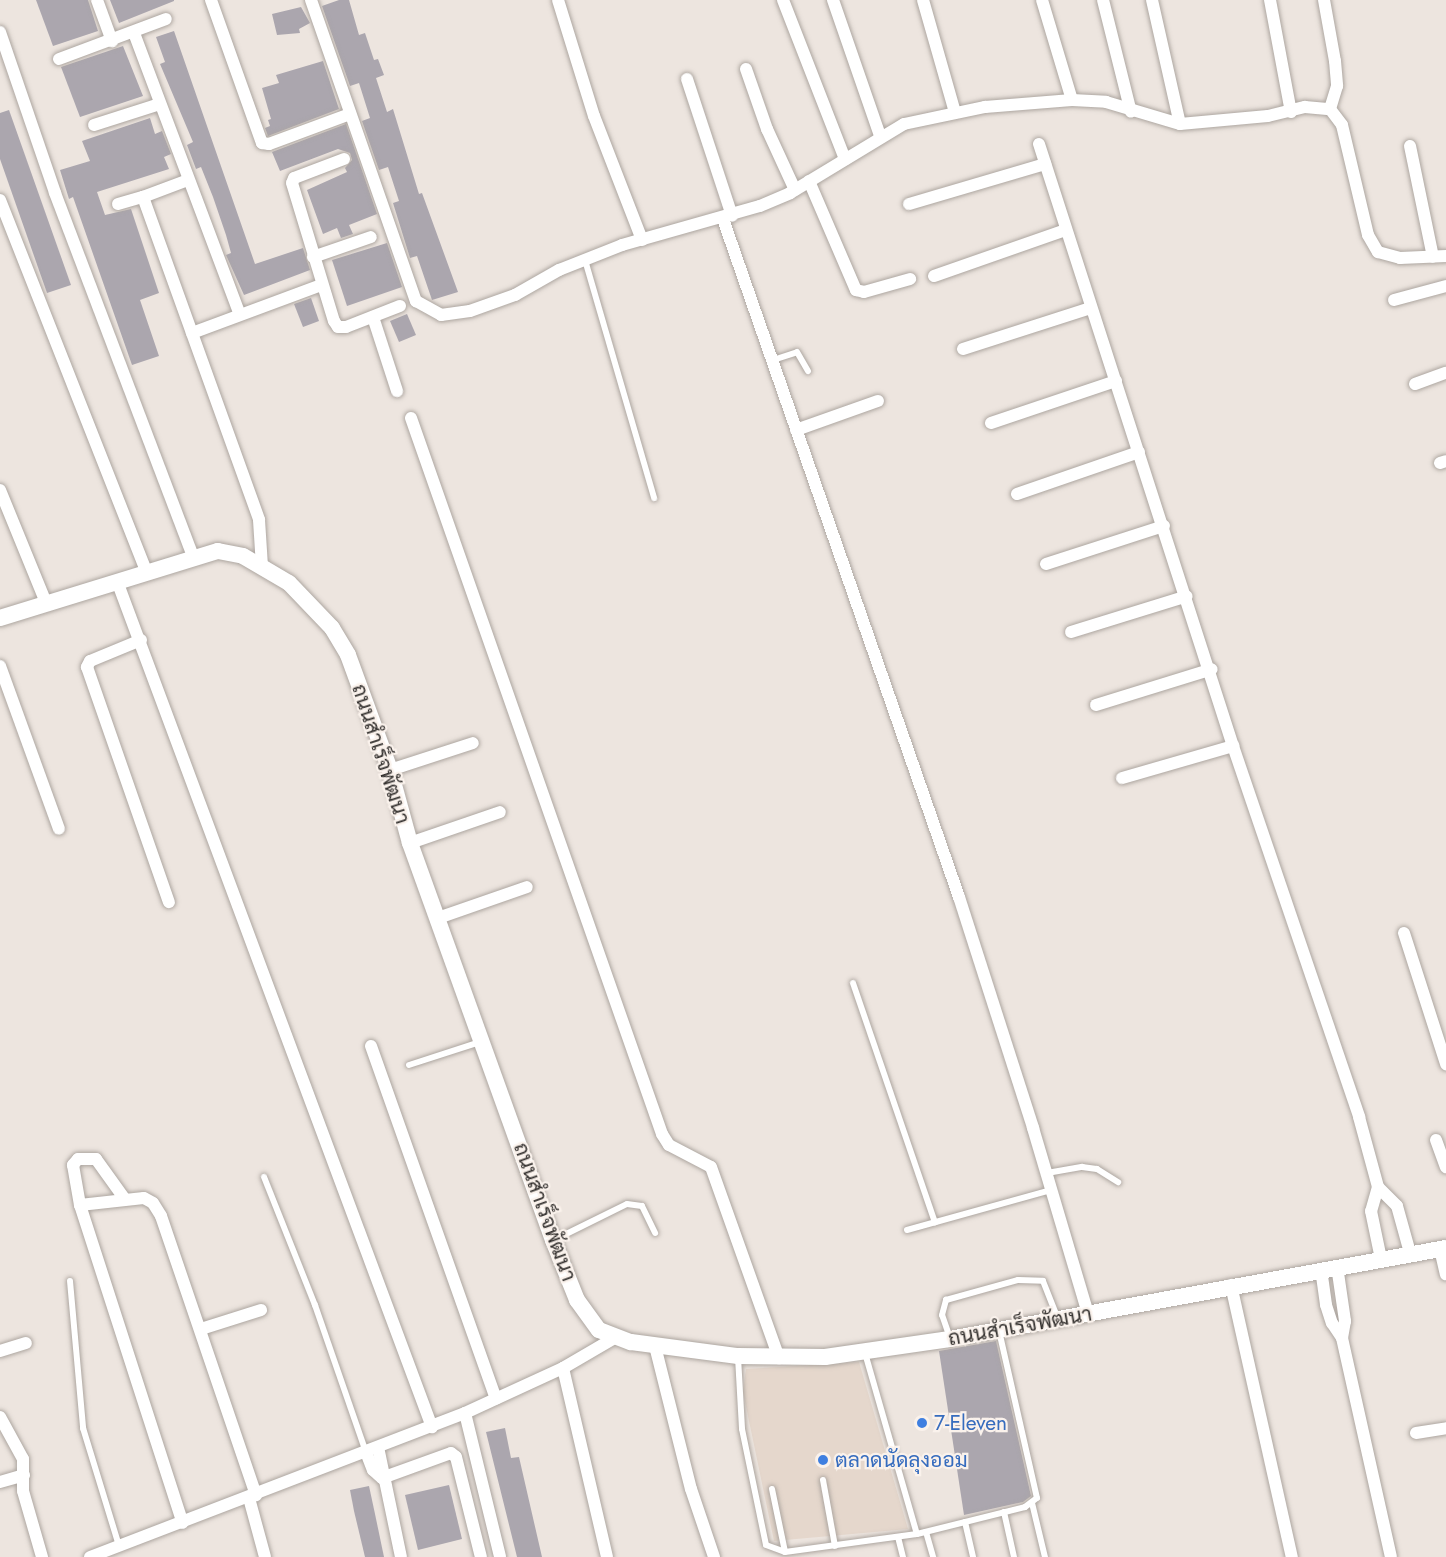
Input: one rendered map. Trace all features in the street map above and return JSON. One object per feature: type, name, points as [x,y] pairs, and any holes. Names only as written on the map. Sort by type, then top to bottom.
[{"type":"street","points":[[97,0],[112,41]]},
{"type":"street","points":[[211,0],[262,143],[269,144],[350,114]]},
{"type":"street","points":[[311,0],[416,301],[432,313],[470,311],[515,295],[585,259],[642,240],[727,217],[795,190],[880,136],[904,124],[955,112],[1072,100],[1097,100],[1131,112],[1180,124],[1290,112],[1305,107],[1330,109]]},
{"type":"street","points":[[558,0],[594,117],[642,240]]},
{"type":"street","points":[[783,0],[845,159]]},
{"type":"street","points":[[832,0],[880,136]]},
{"type":"street","points":[[923,0],[955,112]]},
{"type":"street","points":[[1042,0],[1072,100]]},
{"type":"street","points":[[1103,0],[1131,112]]},
{"type":"street","points":[[1152,0],[1180,124]]},
{"type":"street","points":[[1270,0],[1290,112]]},
{"type":"street","points":[[1324,0],[1335,61],[1336,86],[1330,109],[1342,126],[1368,235],[1378,252],[1400,258],[1446,256]]},
{"type":"street","points":[[59,59],[134,33],[166,19]]},
{"type":"street","points":[[0,32],[55,193],[193,556]]},
{"type":"street","points":[[134,33],[239,313]]},
{"type":"street","points":[[746,69],[767,129],[795,190]]},
{"type":"street","points":[[687,79],[770,361],[959,897],[1047,1173],[1088,1314]]},
{"type":"street","points":[[94,125],[160,104]]},
{"type":"street","points":[[1039,144],[1065,230],[1212,669],[1233,746],[1280,875],[1378,1187],[1397,1206],[1410,1253]]},
{"type":"street","points":[[1410,146],[1433,257]]},
{"type":"street","points":[[344,159],[294,178],[292,183],[321,285],[338,327],[400,306]]},
{"type":"street","points":[[909,204],[1045,164]]},
{"type":"street","points":[[118,204],[188,180]]},
{"type":"street","points":[[809,181],[856,290],[864,292],[910,279]]},
{"type":"street","points":[[143,197],[259,520],[262,566]]},
{"type":"street","points":[[0,200],[146,571]]},
{"type":"street","points":[[934,276],[1065,230]]},
{"type":"street","points":[[313,257],[371,237]]},
{"type":"street","points":[[192,333],[239,313],[321,285]]},
{"type":"street","points":[[1394,300],[1446,286]]},
{"type":"street","points":[[963,349],[1091,308]]},
{"type":"street","points":[[373,317],[397,391]]},
{"type":"street","points":[[1415,384],[1446,373]]},
{"type":"street","points":[[991,423],[1116,381]]},
{"type":"street","points":[[796,430],[878,401]]},
{"type":"street","points":[[411,418],[662,1134],[669,1145],[706,1161],[711,1167],[779,1358]]},
{"type":"street","points":[[1017,494],[1139,452]]},
{"type":"street","points":[[0,490],[47,605]]},
{"type":"street","points":[[1046,564],[1164,526]]},
{"type":"street","name":"ถนนสำเร็จพัฒนา","points":[[0,618],[47,605],[193,556],[218,551],[243,556],[289,583],[332,628],[348,655],[390,770],[410,843],[554,1240],[585,1316],[599,1330],[616,1337],[655,1346],[738,1356],[779,1358],[865,1353],[999,1331],[1231,1285],[1443,1248]]},
{"type":"street","points":[[117,581],[141,640],[432,1426]]},
{"type":"street","points":[[1071,632],[1188,596]]},
{"type":"street","points":[[141,640],[90,661],[88,677],[170,902]]},
{"type":"street","points":[[0,666],[59,829]]},
{"type":"street","points":[[1096,705],[1212,669]]},
{"type":"street","points":[[390,770],[473,743]]},
{"type":"street","points":[[1122,778],[1233,746]]},
{"type":"street","points":[[410,843],[500,812]]},
{"type":"street","points":[[438,918],[527,887]]},
{"type":"street","points":[[1404,933],[1446,1065]]},
{"type":"street","points":[[371,1046],[496,1399]]},
{"type":"street","points":[[1436,1140],[1446,1167]]},
{"type":"street","points":[[124,1198],[106,1169],[87,1156],[78,1159],[72,1173],[80,1205],[183,1523]]},
{"type":"street","points":[[1378,1187],[1371,1211],[1381,1259]]},
{"type":"street","points":[[80,1205],[124,1198],[144,1198],[153,1203],[162,1216],[201,1329],[253,1497],[265,1557]]},
{"type":"street","points":[[1443,1248],[1446,1274]]},
{"type":"street","points":[[1329,1268],[1326,1305],[1332,1323],[1342,1338],[1391,1557]]},
{"type":"street","points":[[1231,1285],[1292,1557]]},
{"type":"street","points":[[201,1329],[261,1310]]},
{"type":"street","points":[[92,1557],[115,1551],[465,1413],[563,1368],[616,1337]]},
{"type":"street","points":[[0,1351],[26,1343]]},
{"type":"street","points":[[655,1346],[691,1489],[714,1557]]},
{"type":"street","points":[[563,1368],[607,1557]]},
{"type":"street","points":[[465,1413],[500,1557]]},
{"type":"street","points":[[0,1417],[23,1459],[23,1491],[42,1557]]},
{"type":"street","points":[[1416,1433],[1446,1428]]},
{"type":"street","points":[[378,1447],[385,1467],[382,1478],[401,1557]]},
{"type":"street","points":[[366,1452],[373,1470],[382,1478]]},
{"type":"street","points":[[382,1478],[452,1453],[456,1458],[481,1557]]},
{"type":"street","points":[[0,1482],[24,1475]]},
{"type":"lane","points":[[585,259],[654,498]]},
{"type":"lane","points":[[770,361],[797,352],[808,371]]},
{"type":"lane","points":[[853,983],[935,1222]]},
{"type":"lane","points":[[410,1065],[483,1041]]},
{"type":"lane","points":[[1047,1173],[1082,1167],[1097,1169],[1118,1182]]},
{"type":"lane","points":[[264,1177],[315,1305],[366,1452]]},
{"type":"lane","points":[[907,1230],[1051,1190]]},
{"type":"lane","points":[[554,1240],[627,1204],[642,1206],[655,1233]]},
{"type":"lane","points":[[950,1339],[942,1315],[946,1300],[1018,1280],[1043,1281],[1059,1320]]},
{"type":"lane","points":[[70,1281],[83,1428],[115,1551]]},
{"type":"lane","points":[[999,1331],[1037,1491],[1032,1503],[1044,1557]]},
{"type":"lane","points":[[865,1353],[917,1534]]},
{"type":"lane","points":[[738,1356],[742,1429],[762,1536],[766,1545],[785,1552],[917,1534],[1032,1503]]},
{"type":"lane","points":[[823,1480],[835,1546]]},
{"type":"lane","points":[[772,1489],[785,1552]]},
{"type":"lane","points":[[1004,1512],[1014,1557]]},
{"type":"lane","points":[[964,1522],[973,1557]]},
{"type":"lane","points":[[927,1532],[933,1557]]},
{"type":"lane","points":[[898,1537],[903,1557]]},
{"type":"shaded area","name":"ตลาดนัดลุงออม","points":[[859,1362],[908,1529],[774,1541],[743,1392],[746,1369]]},
{"type":"building","points":[[36,0],[88,0],[98,31],[53,46]]},
{"type":"building","points":[[110,0],[174,0],[174,1],[119,23]]},
{"type":"building","points":[[339,0],[349,0],[359,35],[365,33],[374,60],[378,59],[384,75],[376,78],[387,112],[393,109],[419,194],[422,193],[458,292],[432,300],[417,256],[410,258],[393,203],[399,201],[388,167],[379,170],[362,121],[370,118],[359,83],[350,86],[322,6]]},
{"type":"building","points":[[301,7],[310,23],[299,29],[300,33],[277,35],[272,14]]},
{"type":"building","points":[[174,31],[255,264],[303,248],[310,270],[244,295],[226,255],[231,253],[213,197],[201,167],[196,169],[187,145],[193,142],[160,64],[165,62],[156,37]]},
{"type":"building","points":[[123,46],[143,96],[80,117],[61,67]]},
{"type":"building","points":[[323,61],[339,109],[268,136],[265,128],[270,126],[268,120],[271,119],[262,88],[279,83],[276,75]]},
{"type":"building","points":[[9,110],[71,285],[47,293],[0,159],[0,113]]},
{"type":"building","points":[[150,118],[155,134],[162,131],[171,154],[164,157],[169,169],[97,192],[105,215],[131,209],[159,293],[140,300],[159,356],[132,365],[73,197],[69,199],[60,170],[90,161],[82,141]]},
{"type":"building","points":[[346,124],[377,214],[349,225],[353,234],[341,238],[337,228],[323,234],[307,190],[347,172],[345,168],[352,160],[350,153],[338,149],[280,171],[272,152]]},
{"type":"building","points":[[387,243],[402,287],[347,306],[332,260]]},
{"type":"building","points":[[311,298],[319,321],[303,327],[294,304]]},
{"type":"building","points":[[407,314],[416,335],[399,342],[390,321]]},
{"type":"building","points":[[996,1341],[1031,1496],[1023,1502],[964,1515],[939,1351]]},
{"type":"building","points":[[505,1428],[511,1458],[519,1457],[542,1557],[517,1557],[486,1432]]},
{"type":"building","points":[[449,1485],[462,1539],[418,1550],[405,1495]]},
{"type":"building","points":[[369,1486],[384,1557],[365,1557],[354,1511],[350,1490]]},
{"type":"place","name":"7-Eleven","points":[[922,1423]]},
{"type":"place","name":"ตลาดนัดลุงออม","points":[[823,1460]]}]
